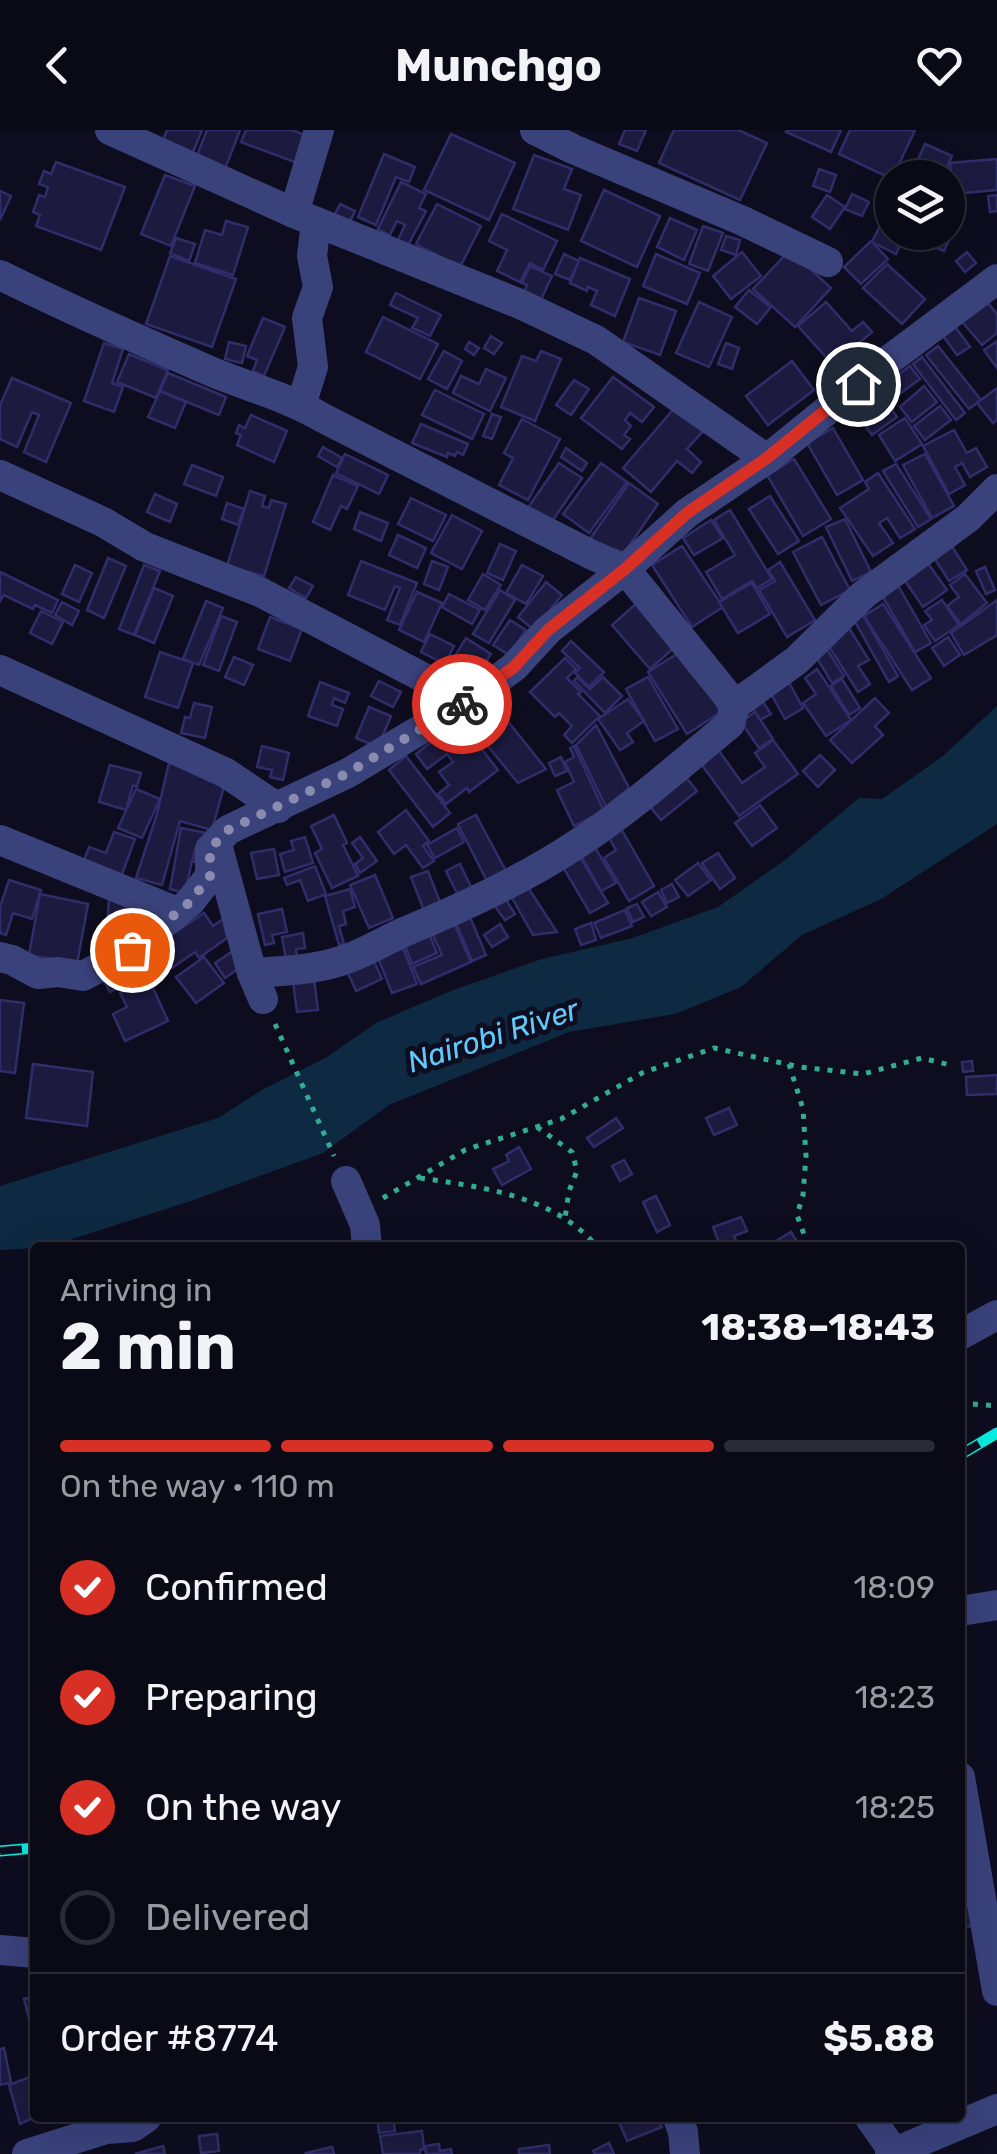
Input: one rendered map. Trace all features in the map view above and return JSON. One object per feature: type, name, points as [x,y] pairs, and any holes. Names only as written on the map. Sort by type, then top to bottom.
[{"type":"street","points":[[110,130],[596,340],[767,458]]},
{"type":"street","points":[[301,405],[313,367],[308,318],[318,293],[305,217],[319,130]]},
{"type":"street","points":[[535,130],[828,262]]},
{"type":"street","points":[[0,275],[109,328],[301,405],[625,569],[735,704]]},
{"type":"street","points":[[0,957],[38,974],[83,976],[132,950],[190,902],[210,876],[210,849],[228,830],[348,773],[468,701],[514,667],[548,630],[687,513],[767,458],[997,278]]},
{"type":"street","points":[[0,475],[103,522],[146,547],[260,592],[468,701]]},
{"type":"street","points":[[216,840],[257,986],[298,970],[347,960],[452,913],[573,847],[629,807],[730,724],[735,704],[797,660],[863,595],[968,518],[997,489]]},
{"type":"street","points":[[0,670],[226,773],[278,808]]},
{"type":"street","points":[[0,840],[177,912]]},
{"type":"street","points":[[346,1181],[365,1225],[366,1242]]},
{"type":"street","points":[[965,1332],[997,1315]]},
{"type":"street","points":[[965,1610],[997,1605]]},
{"type":"street","points":[[965,1806],[997,1991]]},
{"type":"street","points":[[0,1950],[30,1953]]},
{"type":"street","points":[[873,2122],[892,2153],[997,2109]]},
{"type":"street","points":[[27,2154],[140,2122]]},
{"type":"street","points":[[679,2122],[685,2154]]},
{"type":"path","points":[[257,986],[346,1181]]},
{"type":"path","points":[[359,1212],[465,1150],[561,1119],[642,1073],[714,1048],[863,1074],[922,1058],[950,1065]]},
{"type":"path","points":[[789,1064],[804,1109],[804,1195],[797,1215],[806,1242]]},
{"type":"path","points":[[537,1126],[572,1152],[578,1172],[569,1191],[565,1219]]},
{"type":"path","points":[[417,1178],[476,1187],[551,1208],[591,1242]]},
{"type":"path","points":[[965,1405],[997,1406]]},
{"type":"water","name":"Nairobi River","points":[[997,706],[997,824],[881,899],[802,935],[741,987],[675,1014],[569,1032],[389,1105],[323,1153],[191,1201],[63,1242],[30,1242],[30,1248],[0,1250],[0,1186],[218,1118],[327,1057],[376,1023],[453,990],[542,959],[633,938],[718,907],[785,860],[859,798],[882,799],[943,756]]},
{"type":"building","points":[[167,130],[202,130],[191,157],[161,145]]},
{"type":"building","points":[[207,130],[240,130],[225,169],[196,158]]},
{"type":"building","points":[[246,130],[292,130],[307,136],[297,163],[241,142]]},
{"type":"building","points":[[625,130],[646,130],[637,151],[619,144]]},
{"type":"building","points":[[674,130],[738,130],[767,143],[740,200],[659,163]]},
{"type":"building","points":[[787,130],[841,130],[831,152]]},
{"type":"building","points":[[850,130],[915,130],[901,160],[875,160],[875,171],[839,154]]},
{"type":"building","points":[[451,134],[515,163],[489,220],[424,190]]},
{"type":"building","points":[[925,144],[952,156],[950,160],[918,160]]},
{"type":"building","points":[[384,154],[415,167],[409,182],[396,177],[376,225],[358,217]]},
{"type":"building","points":[[534,155],[572,169],[564,189],[581,195],[568,230],[513,209]]},
{"type":"building","points":[[997,159],[997,190],[965,193],[965,162]]},
{"type":"building","points":[[56,162],[125,187],[101,250],[36,226],[40,215],[33,212],[39,195],[45,197],[48,187],[39,184],[44,171],[51,174]]},
{"type":"building","points":[[819,169],[836,175],[830,192],[813,186]]},
{"type":"building","points":[[165,175],[195,186],[171,246],[141,234]]},
{"type":"building","points":[[401,182],[426,194],[419,208],[426,211],[407,247],[397,242],[405,225],[397,221],[390,235],[378,229]]},
{"type":"building","points":[[604,190],[660,216],[637,267],[581,241]]},
{"type":"building","points":[[0,191],[11,196],[0,220]]},
{"type":"building","points":[[852,194],[869,202],[862,216],[845,209]]},
{"type":"building","points":[[827,195],[845,207],[830,229],[812,217]]},
{"type":"building","points":[[997,195],[997,211],[990,212],[988,196]]},
{"type":"building","points":[[340,204],[355,211],[349,223],[334,216]]},
{"type":"building","points":[[437,204],[481,226],[460,267],[416,244]]},
{"type":"building","points":[[502,214],[557,241],[543,270],[530,263],[520,282],[497,271],[507,250],[489,241]]},
{"type":"building","points":[[670,218],[697,230],[684,260],[657,247]]},
{"type":"building","points":[[226,221],[248,227],[233,275],[195,263],[205,230],[222,235]]},
{"type":"building","points":[[703,226],[723,233],[708,271],[689,264]]},
{"type":"building","points":[[726,236],[740,240],[736,255],[721,250]]},
{"type":"building","points":[[176,238],[195,244],[189,261],[170,253]]},
{"type":"building","points":[[871,241],[875,250],[888,259],[861,284],[844,267]]},
{"type":"building","points":[[790,250],[831,288],[795,327],[753,289]]},
{"type":"building","points":[[742,252],[761,276],[731,299],[713,276]]},
{"type":"building","points":[[967,252],[976,263],[965,272],[956,261]]},
{"type":"building","points":[[564,254],[579,261],[570,280],[555,274]]},
{"type":"building","points":[[656,254],[700,273],[687,304],[643,286]]},
{"type":"building","points":[[170,256],[236,279],[212,347],[146,324]]},
{"type":"building","points":[[580,258],[630,279],[615,316],[591,305],[597,291],[570,283]]},
{"type":"building","points":[[887,264],[925,299],[902,324],[863,288]]},
{"type":"building","points":[[530,266],[552,276],[538,306],[521,299],[527,285],[522,283]]},
{"type":"building","points":[[749,290],[771,307],[757,324],[735,307]]},
{"type":"building","points":[[396,293],[441,315],[430,336],[412,328],[418,318],[390,305]]},
{"type":"building","points":[[982,296],[997,314],[997,333],[982,345],[958,317]]},
{"type":"building","points":[[639,298],[676,311],[660,355],[623,342]]},
{"type":"building","points":[[699,302],[732,317],[709,367],[676,353]]},
{"type":"building","points":[[826,302],[852,331],[863,322],[872,332],[833,365],[798,326]]},
{"type":"building","points":[[383,317],[438,344],[420,379],[366,352]]},
{"type":"building","points":[[263,318],[285,327],[264,376],[253,371],[257,360],[247,356]]},
{"type":"building","points":[[953,324],[970,347],[957,355],[941,333]]},
{"type":"building","points":[[491,336],[502,343],[494,354],[484,348]]},
{"type":"building","points":[[997,341],[997,368],[984,350]]},
{"type":"building","points":[[229,342],[246,346],[242,363],[225,359]]},
{"type":"building","points":[[469,342],[479,348],[474,355],[465,349]]},
{"type":"building","points":[[104,343],[123,349],[112,383],[123,387],[114,412],[84,401]]},
{"type":"building","points":[[726,343],[739,348],[732,369],[718,364]]},
{"type":"building","points":[[938,346],[981,400],[969,409],[926,355]]},
{"type":"building","points":[[444,351],[462,361],[447,389],[428,379]]},
{"type":"building","points":[[541,351],[561,359],[535,421],[501,407],[522,356],[536,361]]},
{"type":"building","points":[[129,354],[168,370],[156,398],[117,382]]},
{"type":"building","points":[[922,357],[965,413],[956,420],[913,364]]},
{"type":"building","points":[[792,361],[814,390],[768,425],[746,396]]},
{"type":"building","points":[[910,366],[920,379],[894,398],[884,385]]},
{"type":"building","points":[[486,369],[506,378],[490,411],[453,393],[461,376],[479,384]]},
{"type":"building","points":[[168,373],[226,397],[219,415],[160,391]]},
{"type":"building","points":[[613,377],[654,407],[642,422],[630,413],[625,420],[631,426],[624,435],[630,439],[622,449],[581,418]]},
{"type":"building","points":[[12,378],[71,403],[46,462],[24,452],[39,415],[32,412],[17,447],[0,439],[0,405]]},
{"type":"building","points":[[574,380],[589,389],[571,415],[556,405]]},
{"type":"building","points":[[875,386],[897,417],[872,435],[850,405]]},
{"type":"building","points":[[924,386],[937,402],[912,422],[900,407]]},
{"type":"building","points":[[997,388],[997,420],[993,423],[977,403]]},
{"type":"building","points":[[435,390],[484,414],[472,439],[422,415]]},
{"type":"building","points":[[160,391],[186,402],[175,428],[148,417]]},
{"type":"building","points":[[677,405],[705,429],[687,449],[701,462],[692,473],[677,461],[651,492],[623,468]]},
{"type":"building","points":[[940,406],[951,420],[925,440],[914,426]]},
{"type":"building","points":[[492,414],[501,417],[492,439],[483,436]]},
{"type":"building","points":[[251,415],[287,431],[274,462],[237,445],[239,425],[245,428]]},
{"type":"building","points":[[905,418],[922,444],[895,461],[879,435]]},
{"type":"building","points":[[522,419],[560,439],[528,500],[499,485],[513,458],[504,453]]},
{"type":"building","points":[[421,424],[468,444],[463,455],[448,453],[447,457],[412,443]]},
{"type":"building","points":[[833,428],[863,480],[837,495],[807,443]]},
{"type":"building","points":[[954,430],[967,453],[976,448],[987,467],[970,477],[962,463],[955,467],[965,485],[949,494],[923,446]]},
{"type":"building","points":[[323,447],[342,458],[337,467],[318,456]]},
{"type":"building","points":[[566,448],[587,463],[582,471],[561,457]]},
{"type":"building","points":[[345,454],[388,475],[379,494],[336,473]]},
{"type":"building","points":[[925,454],[954,506],[932,518],[903,465]]},
{"type":"building","points":[[794,459],[831,519],[803,536],[767,475]]},
{"type":"building","points":[[559,463],[582,478],[548,527],[525,512]]},
{"type":"building","points":[[601,463],[627,482],[589,533],[563,514]]},
{"type":"building","points":[[896,464],[931,519],[918,527],[883,471]]},
{"type":"building","points":[[192,465],[223,477],[216,496],[184,484]]},
{"type":"building","points":[[878,473],[915,529],[900,538],[887,518],[879,523],[893,543],[873,556],[840,508],[869,489],[865,482]]},
{"type":"building","points":[[333,475],[358,486],[347,509],[341,506],[330,530],[313,522]]},
{"type":"building","points":[[629,483],[658,504],[620,559],[590,539]]},
{"type":"building","points":[[250,491],[265,496],[262,506],[269,508],[271,500],[286,504],[264,576],[227,566]]},
{"type":"building","points":[[155,494],[177,504],[170,522],[147,512]]},
{"type":"building","points":[[770,496],[799,541],[778,554],[749,509]]},
{"type":"building","points":[[411,498],[446,515],[433,541],[398,524]]},
{"type":"building","points":[[227,503],[244,509],[238,525],[222,519]]},
{"type":"building","points":[[730,510],[772,579],[757,588],[752,581],[722,599],[706,572],[735,555],[714,520]]},
{"type":"building","points":[[360,512],[388,523],[381,541],[354,529]]},
{"type":"building","points":[[452,515],[482,531],[462,569],[431,553]]},
{"type":"building","points":[[845,519],[871,572],[852,581],[826,527]]},
{"type":"building","points":[[711,520],[723,538],[694,555],[683,538]]},
{"type":"building","points":[[398,535],[426,548],[417,568],[389,555]]},
{"type":"building","points":[[822,537],[850,590],[821,605],[793,552]]},
{"type":"building","points":[[500,544],[516,551],[503,580],[487,573]]},
{"type":"building","points":[[951,545],[967,570],[949,581],[933,556]]},
{"type":"building","points":[[682,546],[723,607],[692,627],[652,565]]},
{"type":"building","points":[[108,558],[126,566],[104,618],[87,610]]},
{"type":"building","points":[[361,561],[417,583],[400,625],[387,620],[400,588],[395,586],[385,610],[348,595]]},
{"type":"building","points":[[432,561],[448,567],[439,590],[424,584]]},
{"type":"building","points":[[780,562],[815,620],[787,637],[759,590],[775,581],[768,570]]},
{"type":"building","points":[[927,562],[947,590],[923,607],[903,578]]},
{"type":"building","points":[[75,565],[92,573],[79,602],[62,594]]},
{"type":"building","points":[[144,565],[160,571],[134,635],[119,629]]},
{"type":"building","points":[[522,565],[543,576],[526,604],[506,593]]},
{"type":"building","points":[[985,567],[995,590],[986,594],[976,571]]},
{"type":"building","points":[[0,572],[58,600],[52,613],[4,595],[0,601]]},
{"type":"building","points":[[483,574],[501,585],[485,610],[468,600]]},
{"type":"building","points":[[965,574],[987,603],[961,624],[947,606],[959,597],[950,585]]},
{"type":"building","points":[[296,577],[313,586],[306,598],[289,588]]},
{"type":"building","points":[[546,582],[562,595],[534,630],[518,617]]},
{"type":"building","points":[[896,582],[931,643],[915,652],[880,592]]},
{"type":"building","points":[[752,583],[770,614],[738,633],[719,602]]},
{"type":"building","points":[[154,588],[173,596],[154,643],[135,635]]},
{"type":"building","points":[[500,590],[515,600],[489,643],[473,634]]},
{"type":"building","points":[[417,592],[442,603],[424,642],[399,630]]},
{"type":"building","points":[[449,594],[480,610],[472,624],[442,607]]},
{"type":"building","points":[[942,600],[959,625],[935,641],[924,625],[932,620],[925,611]]},
{"type":"building","points":[[997,600],[997,635],[964,655],[951,633]]},
{"type":"building","points":[[206,601],[223,608],[199,665],[183,659]]},
{"type":"building","points":[[62,602],[79,611],[72,625],[55,615]]},
{"type":"building","points":[[637,603],[675,647],[650,669],[612,625]]},
{"type":"building","points":[[883,604],[931,678],[912,690],[864,616]]},
{"type":"building","points":[[41,611],[63,622],[52,644],[30,633]]},
{"type":"building","points":[[863,615],[898,676],[889,682],[854,620]]},
{"type":"building","points":[[221,616],[237,622],[219,671],[203,665]]},
{"type":"building","points":[[270,617],[302,629],[290,661],[258,649]]},
{"type":"building","points":[[510,620],[526,630],[509,655],[493,645]]},
{"type":"building","points":[[849,628],[869,660],[858,666],[870,684],[858,692],[826,642]]},
{"type":"building","points":[[430,634],[454,646],[445,664],[421,652]]},
{"type":"building","points":[[948,637],[960,655],[944,666],[932,648]]},
{"type":"building","points":[[466,638],[491,654],[482,668],[464,663],[460,670],[450,664]]},
{"type":"building","points":[[571,641],[604,672],[589,687],[575,673],[580,668],[562,651]]},
{"type":"building","points":[[826,648],[844,676],[832,683],[815,655]]},
{"type":"building","points":[[682,651],[721,712],[687,734],[648,672]]},
{"type":"building","points":[[160,652],[193,663],[178,708],[145,697]]},
{"type":"building","points":[[234,657],[253,665],[244,685],[225,677]]},
{"type":"building","points":[[565,658],[576,669],[567,678],[600,716],[572,743],[564,735],[572,726],[559,713],[555,717],[530,692]]},
{"type":"building","points":[[817,669],[851,720],[826,736],[803,703],[816,694],[805,678]]},
{"type":"building","points":[[577,677],[590,689],[603,677],[622,696],[605,713],[574,681]]},
{"type":"building","points":[[648,677],[678,729],[655,741],[626,689]]},
{"type":"building","points":[[787,679],[803,708],[785,719],[769,690]]},
{"type":"building","points":[[842,679],[860,708],[849,715],[831,686]]},
{"type":"building","points":[[379,681],[401,692],[393,707],[371,696]]},
{"type":"building","points":[[320,682],[349,693],[345,703],[334,698],[332,705],[343,709],[337,726],[308,716]]},
{"type":"building","points":[[875,698],[889,713],[875,726],[883,735],[852,763],[830,740]]},
{"type":"building","points":[[628,699],[644,721],[627,733],[633,742],[620,750],[598,719]]},
{"type":"building","points":[[763,702],[771,714],[760,720],[753,709]]},
{"type":"building","points":[[194,703],[212,707],[205,738],[181,733]]},
{"type":"building","points":[[369,707],[391,716],[378,747],[356,738]]},
{"type":"building","points":[[498,709],[546,769],[518,783],[473,728]]},
{"type":"building","points":[[755,712],[773,739],[759,748],[741,722]]},
{"type":"building","points":[[459,720],[498,770],[446,804],[438,794],[449,785],[439,772],[453,762],[447,754],[427,769],[416,754]]},
{"type":"building","points":[[596,725],[629,788],[606,807],[576,745]]},
{"type":"building","points":[[773,740],[798,774],[739,816],[699,761],[717,748],[742,783],[765,767],[755,753]]},
{"type":"building","points":[[262,746],[289,753],[283,780],[270,777],[272,770],[257,767]]},
{"type":"building","points":[[574,746],[604,811],[574,826],[557,790],[574,782],[565,762],[574,757],[570,748]]},
{"type":"building","points":[[820,755],[835,770],[818,787],[803,771]]},
{"type":"building","points":[[406,756],[450,813],[433,827],[389,770]]},
{"type":"building","points":[[561,757],[567,771],[555,776],[549,763]]},
{"type":"building","points":[[169,763],[226,779],[212,830],[180,821],[162,885],[136,878]]},
{"type":"building","points":[[110,765],[141,773],[126,810],[99,802]]},
{"type":"building","points":[[684,775],[697,791],[661,820],[648,804]]},
{"type":"building","points":[[136,789],[160,799],[142,838],[118,828]]},
{"type":"building","points":[[760,805],[777,828],[752,846],[735,823]]},
{"type":"building","points":[[406,810],[429,841],[423,846],[434,861],[423,868],[406,845],[394,854],[378,832]]},
{"type":"building","points":[[334,815],[358,876],[332,888],[315,853],[322,849],[311,826]]},
{"type":"building","points":[[476,815],[506,871],[487,881],[458,824]]},
{"type":"building","points":[[620,827],[654,886],[629,901],[604,858],[616,850],[607,834]]},
{"type":"building","points":[[181,828],[207,833],[204,851],[195,850],[193,858],[199,859],[198,863],[192,861],[185,893],[170,889]]},
{"type":"building","points":[[457,828],[464,842],[435,858],[427,845]]},
{"type":"building","points":[[114,832],[135,839],[121,877],[83,863],[89,847],[106,853]]},
{"type":"building","points":[[305,837],[313,863],[285,872],[280,854],[294,850],[291,841]]},
{"type":"building","points":[[360,837],[377,861],[360,873],[355,864],[363,858],[352,843]]},
{"type":"building","points":[[593,844],[616,883],[601,891],[579,852]]},
{"type":"building","points":[[274,849],[279,875],[257,879],[251,853]]},
{"type":"building","points":[[577,852],[608,903],[590,913],[560,862]]},
{"type":"building","points":[[718,853],[735,878],[720,889],[702,863]]},
{"type":"building","points":[[698,863],[711,880],[688,896],[675,880]]},
{"type":"building","points":[[460,864],[473,891],[460,899],[446,871]]},
{"type":"building","points":[[315,866],[326,894],[308,901],[300,880],[287,885],[284,878]]},
{"type":"building","points":[[428,871],[443,910],[426,916],[411,877]]},
{"type":"building","points":[[375,875],[393,918],[369,928],[350,885]]},
{"type":"building","points":[[9,880],[41,890],[32,919],[13,913],[6,935],[0,933],[0,907]]},
{"type":"building","points":[[672,884],[679,897],[667,903],[661,890]]},
{"type":"building","points":[[527,886],[557,932],[533,935],[511,896]]},
{"type":"building","points":[[350,889],[355,907],[343,911],[346,924],[339,926],[344,944],[339,945],[325,896]]},
{"type":"building","points":[[658,892],[667,907],[651,916],[642,902]]},
{"type":"building","points":[[40,894],[88,904],[77,964],[29,955]]},
{"type":"building","points":[[109,898],[156,911],[149,928],[132,921],[125,926],[126,941],[106,941]]},
{"type":"building","points":[[505,898],[515,914],[505,920],[494,905]]},
{"type":"building","points":[[637,904],[644,917],[633,922],[627,908]]},
{"type":"building","points":[[282,909],[287,932],[272,935],[274,943],[265,945],[258,914]]},
{"type":"building","points":[[625,910],[632,926],[601,938],[594,923]]},
{"type":"building","points":[[204,913],[213,926],[223,919],[227,938],[199,958],[195,952],[172,968],[156,945]]},
{"type":"building","points":[[470,917],[486,955],[472,961],[456,923]]},
{"type":"building","points":[[454,923],[471,962],[421,984],[413,967],[442,955],[432,933]]},
{"type":"building","points":[[591,923],[596,940],[581,945],[575,929]]},
{"type":"building","points":[[500,924],[508,937],[492,947],[484,935]]},
{"type":"building","points":[[303,933],[305,948],[296,949],[297,958],[286,960],[282,937]]},
{"type":"building","points":[[430,936],[437,953],[412,964],[405,946]]},
{"type":"building","points":[[237,948],[247,963],[225,978],[215,963]]},
{"type":"building","points":[[403,948],[417,984],[392,993],[378,958]]},
{"type":"building","points":[[204,957],[224,983],[196,1003],[176,977]]},
{"type":"building","points":[[374,961],[382,979],[356,991],[348,973]]},
{"type":"building","points":[[129,965],[136,979],[122,987],[115,972]]},
{"type":"building","points":[[111,973],[119,987],[110,992],[102,978]]},
{"type":"building","points":[[149,979],[168,1021],[125,1041],[113,1014],[127,1007],[120,993]]},
{"type":"building","points":[[314,979],[318,1010],[297,1012],[293,982]]},
{"type":"building","points":[[0,1000],[24,1003],[15,1073],[0,1071]]},
{"type":"building","points":[[972,1061],[973,1071],[963,1072],[962,1062]]},
{"type":"building","points":[[33,1064],[93,1072],[87,1126],[26,1118]]},
{"type":"building","points":[[997,1075],[997,1094],[967,1095],[966,1077]]},
{"type":"building","points":[[729,1108],[737,1125],[714,1135],[706,1118]]},
{"type":"building","points":[[616,1118],[623,1128],[594,1147],[587,1138]]},
{"type":"building","points":[[519,1147],[531,1169],[502,1185],[493,1169],[509,1161],[506,1155]]},
{"type":"building","points":[[624,1160],[632,1174],[620,1181],[612,1166]]},
{"type":"building","points":[[656,1196],[670,1225],[657,1232],[643,1202]]},
{"type":"building","points":[[741,1217],[747,1231],[734,1236],[736,1242],[719,1242],[713,1227]]},
{"type":"building","points":[[791,1232],[797,1242],[774,1242]]},
{"type":"building","points":[[970,1906],[974,1925],[965,1928],[965,1907]]},
{"type":"building","points":[[30,1997],[30,2023],[24,1999]]},
{"type":"building","points":[[4,2048],[11,2082],[0,2085],[0,2049]]},
{"type":"building","points":[[30,2077],[30,2119],[20,2124],[9,2085]]},
{"type":"building","points":[[378,2122],[394,2122],[395,2131],[379,2133]]},
{"type":"building","points":[[619,2122],[659,2122],[662,2127],[627,2141]]},
{"type":"building","points":[[422,2131],[424,2149],[420,2154],[383,2154],[380,2136]]},
{"type":"building","points":[[217,2134],[219,2151],[201,2153],[199,2136]]},
{"type":"building","points":[[609,2143],[614,2154],[593,2151]]},
{"type":"building","points":[[439,2144],[440,2151],[451,2149],[452,2154],[426,2154],[425,2146]]},
{"type":"building","points":[[549,2145],[550,2154],[519,2154],[519,2149]]},
{"type":"building","points":[[163,2146],[165,2154],[135,2154]]},
{"type":"building","points":[[332,2147],[334,2154],[306,2153]]},
{"type":"railway","points":[[965,1452],[997,1433]]},
{"type":"railway","points":[[0,1851],[30,1848]]},
{"type":"way so far","points":[[132,950],[190,902],[210,876],[210,849],[228,830],[348,773],[462,704]]},
{"type":"route","points":[[462,704],[514,667],[548,630],[687,513],[767,458],[858,384]]}]
